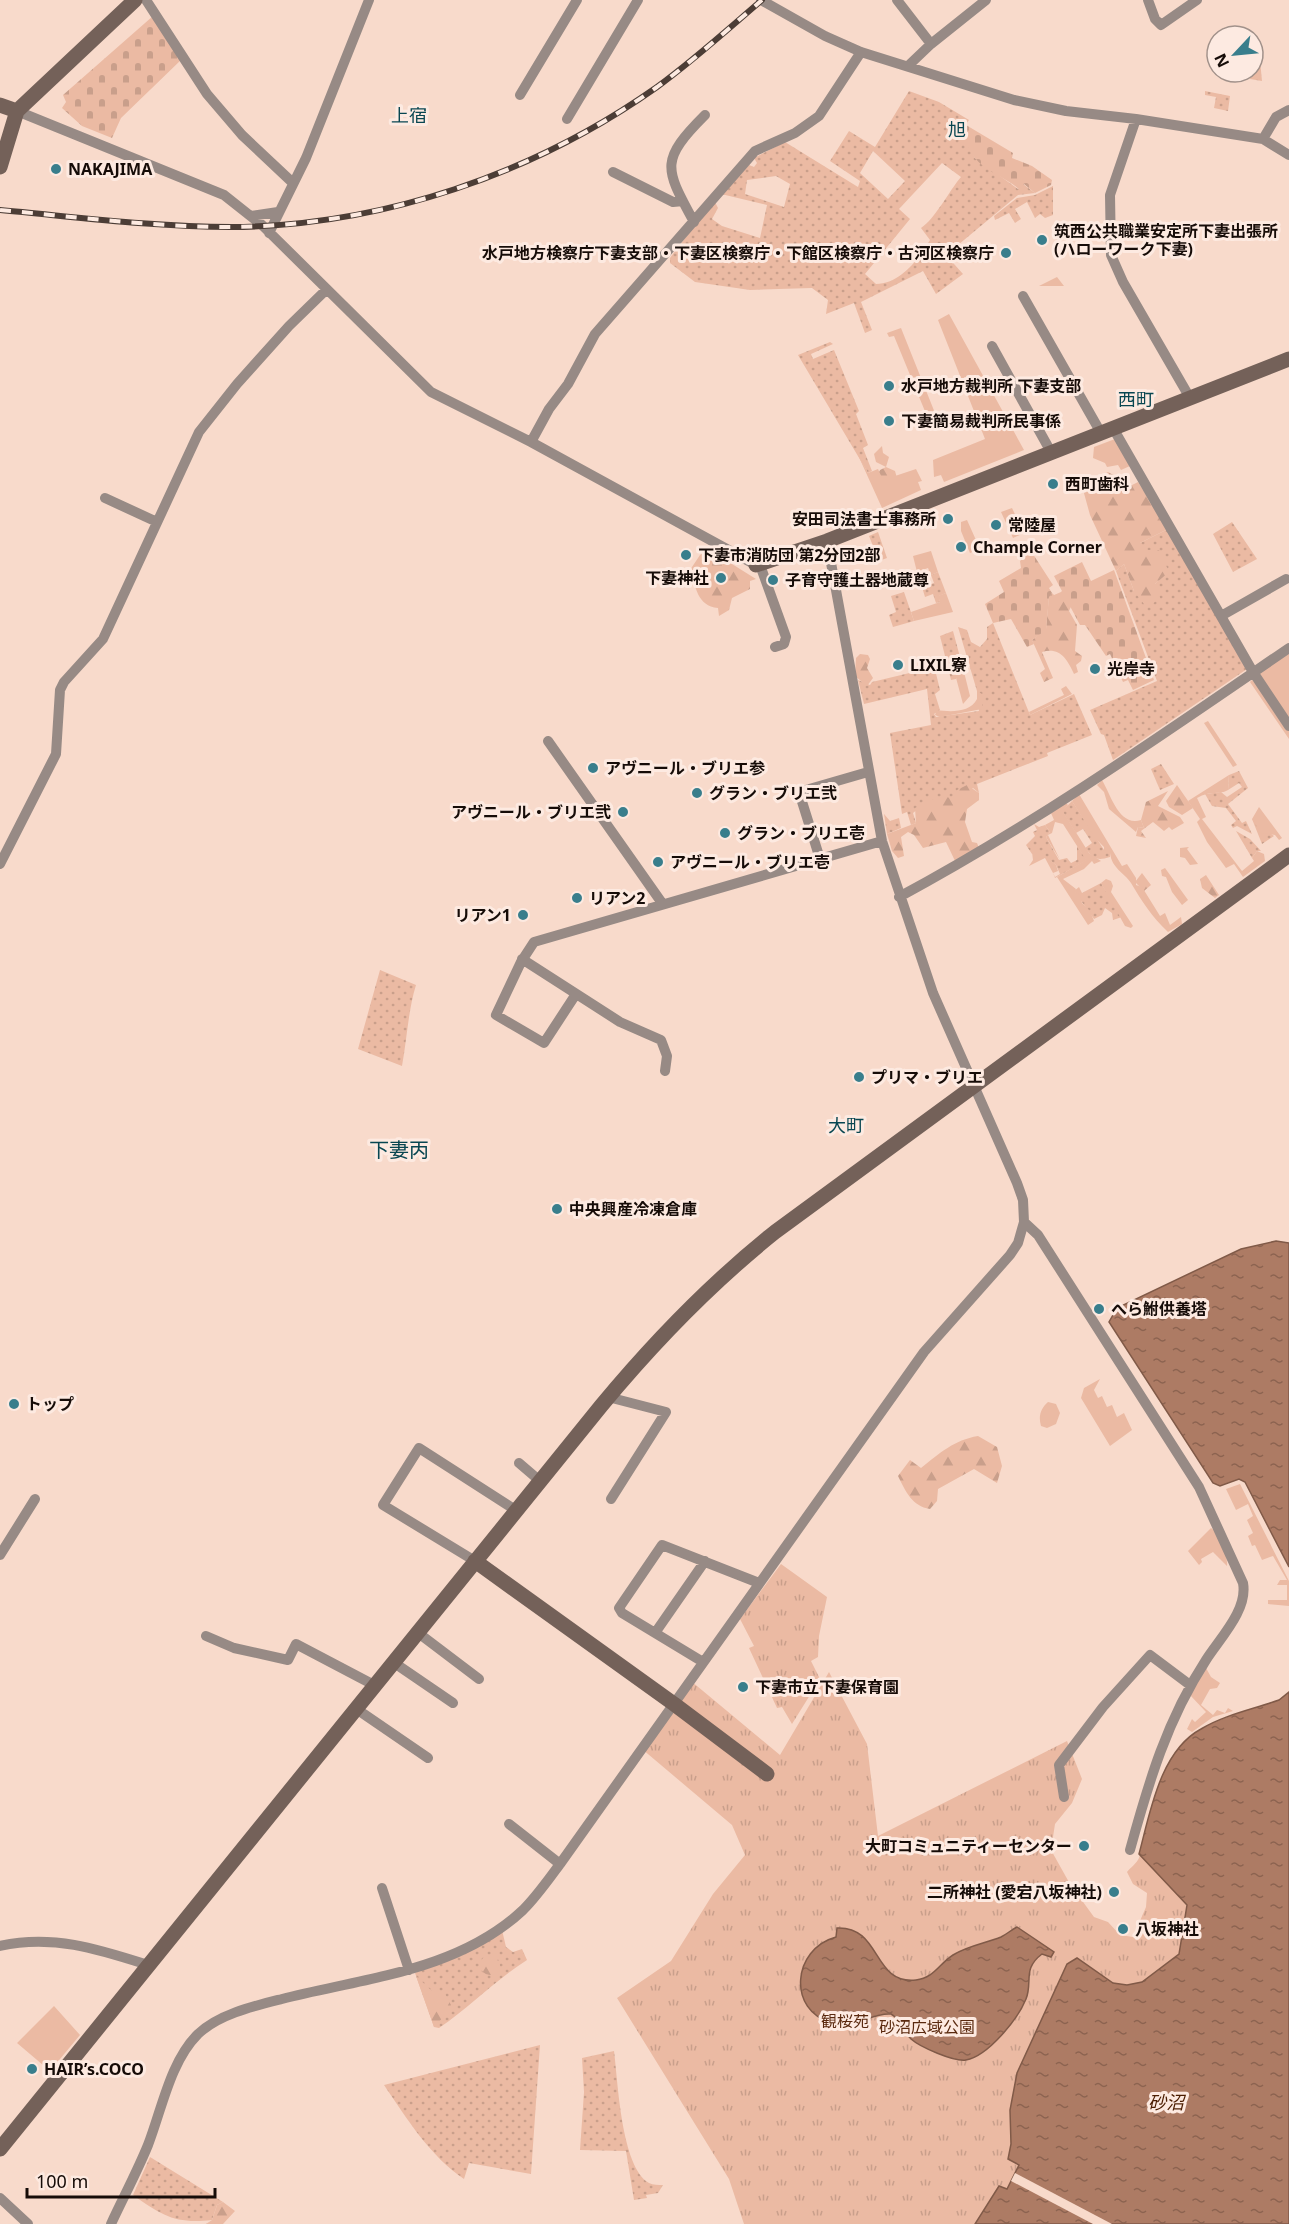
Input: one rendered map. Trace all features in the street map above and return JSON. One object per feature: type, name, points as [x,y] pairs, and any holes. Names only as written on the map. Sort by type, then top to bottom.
[{"type":"street","points":[[0,167],[17,111],[135,0]]},
{"type":"street","points":[[146,0],[207,94],[242,135],[293,183]]},
{"type":"street","points":[[269,233],[343,70],[369,0]]},
{"type":"street","points":[[520,95],[577,0]]},
{"type":"street","points":[[567,119],[638,0]]},
{"type":"street","points":[[761,0],[825,36],[861,52],[1040,106],[1136,118],[1263,139],[1289,155]]},
{"type":"street","points":[[897,0],[931,44]]},
{"type":"street","points":[[1148,0],[1155,19],[1161,25],[1197,0]]},
{"type":"street","points":[[909,65],[980,2]]},
{"type":"street","points":[[531,442],[545,416],[568,384],[591,339],[755,151],[795,134],[819,116],[861,52]]},
{"type":"street","points":[[0,105],[210,188],[234,201],[431,392],[531,442],[758,565],[786,637],[784,644],[775,647]]},
{"type":"street","points":[[1263,139],[1276,117],[1289,110]]},
{"type":"street","points":[[694,222],[671,178],[670,164],[680,142],[705,115]]},
{"type":"street","points":[[1136,118],[1110,195],[1111,255],[1128,291],[1190,398]]},
{"type":"street","points":[[613,172],[672,202],[683,201]]},
{"type":"street","points":[[250,216],[278,212]]},
{"type":"street","points":[[0,864],[56,754],[60,690],[64,682],[103,639],[199,432],[281,334],[326,290]]},
{"type":"street","points":[[1023,296],[1221,616],[1253,672],[1289,726]]},
{"type":"street","points":[[992,346],[1051,452]]},
{"type":"street","points":[[758,565],[827,541],[1289,359]]},
{"type":"street","points":[[105,498],[157,522]]},
{"type":"street","points":[[111,2224],[147,2147],[178,2064],[199,2033],[228,2016],[251,2008],[410,1970],[447,1957],[511,1920],[532,1900],[560,1864],[924,1352],[1018,1243],[1024,1222],[1023,1200],[933,993],[882,841],[827,541]]},
{"type":"street","points":[[1221,616],[1286,579]]},
{"type":"street","points":[[899,897],[993,845],[1063,801],[1289,648]]},
{"type":"street","points":[[548,741],[662,903]]},
{"type":"street","points":[[820,859],[799,792],[868,772]]},
{"type":"street","points":[[576,994],[544,1043],[496,1015],[522,959],[534,942],[882,841]]},
{"type":"street","points":[[0,2149],[355,1708],[608,1397],[661,1336],[721,1276],[775,1232],[1289,855]]},
{"type":"street","points":[[522,959],[620,1022],[661,1040],[667,1056],[665,1071]]},
{"type":"street","points":[[1024,1222],[1038,1235],[1199,1487],[1243,1583],[1245,1593],[1240,1606],[1190,1685],[1166,1733],[1130,1850]]},
{"type":"street","points":[[608,1397],[666,1412],[611,1499]]},
{"type":"street","points":[[517,1511],[419,1448],[382,1505],[476,1561],[767,1774]]},
{"type":"street","points":[[519,1463],[540,1481]]},
{"type":"street","points":[[0,1555],[35,1499]]},
{"type":"street","points":[[703,1662],[622,1613],[619,1608],[662,1545],[759,1583]]},
{"type":"street","points":[[656,1633],[705,1561]]},
{"type":"street","points":[[417,1632],[479,1679]]},
{"type":"street","points":[[206,1636],[234,1648],[289,1660],[295,1645],[302,1646],[374,1686]]},
{"type":"street","points":[[1064,1797],[1059,1765],[1103,1707],[1150,1655],[1190,1685]]},
{"type":"street","points":[[393,1662],[453,1703]]},
{"type":"street","points":[[355,1708],[428,1758]]},
{"type":"street","points":[[509,1824],[560,1864]]},
{"type":"street","points":[[382,1888],[410,1970]]},
{"type":"street","points":[[0,1946],[31,1942],[68,1942],[148,1965]]},
{"type":"street","points":[[0,2198],[28,2224]]},
{"type":"green space","points":[[153,16],[181,60],[121,118],[112,138],[82,126],[62,108],[66,102],[63,95]]},
{"type":"green space","points":[[909,91],[939,102],[969,120],[959,134],[968,143],[975,158],[1018,189],[1023,184],[1035,193],[1018,195],[946,255],[963,274],[936,294],[923,271],[861,302],[872,330],[865,333],[854,303],[826,314],[828,300],[812,288],[750,290],[695,282],[670,263],[670,258],[714,200],[718,208],[712,219],[722,226],[760,238],[767,205],[721,194],[749,165],[754,167],[757,163],[754,158],[785,142],[858,187],[860,181],[830,161],[849,131],[875,147]],"holes":[[[873,151],[905,181],[888,199],[860,173]],[[942,163],[961,177],[921,228],[930,240],[920,255],[901,275],[885,283],[876,284],[865,274],[910,219],[899,209]],[[776,176],[790,184],[784,207],[745,194],[747,180]]]},
{"type":"green space","points":[[1205,91],[1230,96],[1228,111],[1214,108],[1216,97],[1205,95]]},
{"type":"green space","points":[[966,125],[1013,153],[1012,158],[1032,166],[1052,180],[1051,185],[1035,193],[1024,184],[1019,189],[984,167],[959,134]]},
{"type":"green space","points":[[1053,186],[1053,215],[1045,218],[1040,214],[1035,218],[1027,202],[1015,209],[1021,219],[1015,223],[1009,213],[995,220],[994,216],[1017,198],[1035,195]]},
{"type":"green space","points":[[1057,277],[1064,286],[1039,286]]},
{"type":"green space","points":[[949,314],[1024,450],[944,482],[941,475],[934,477],[933,460],[985,439],[938,320]]},
{"type":"green space","points":[[901,328],[937,418],[935,424],[925,427],[924,424],[929,421],[894,336],[889,337],[887,333]]},
{"type":"green space","points":[[830,342],[833,344],[811,354],[813,359],[834,350],[859,411],[856,414],[868,445],[863,448],[872,471],[868,473],[798,355]]},
{"type":"green space","points":[[1115,439],[1130,466],[1121,470],[1118,465],[1107,467],[1105,463],[1093,458],[1094,447]]},
{"type":"green space","points":[[882,446],[883,453],[889,457],[886,467],[876,462],[874,454]]},
{"type":"green space","points":[[858,455],[868,473],[878,469],[883,480],[916,469],[922,481],[918,482],[921,490],[882,508]]},
{"type":"green space","points":[[886,467],[895,471],[897,478],[881,483],[878,474]]},
{"type":"green space","points":[[1108,472],[1128,487],[1138,482],[1168,529],[1140,543],[1140,550],[1159,550],[1169,572],[1155,584],[1160,598],[1147,608],[1134,591],[1124,564],[1116,571],[1090,515],[1082,486]]},
{"type":"green space","points":[[1012,508],[1024,533],[1013,538],[1001,512]]},
{"type":"green space","points":[[967,520],[980,549],[970,553],[961,531],[961,522]]},
{"type":"green space","points":[[1232,522],[1257,559],[1233,572],[1213,534]]},
{"type":"green space","points":[[1168,529],[1247,669],[1113,760],[1104,735],[1101,734],[1090,710],[1157,681],[1116,571],[1124,564],[1134,591],[1155,584],[1168,572],[1140,550],[1140,543]]},
{"type":"green space","points":[[878,532],[887,558],[868,565],[864,556],[875,551],[869,536]]},
{"type":"green space","points":[[708,549],[756,579],[750,581],[750,589],[732,598],[729,610],[719,616],[718,608],[701,600],[690,570],[700,555]]},
{"type":"green space","points":[[931,551],[938,572],[931,575],[928,568],[917,572],[913,556]]},
{"type":"green space","points":[[1031,551],[1053,585],[1049,588],[1052,593],[1049,597],[1046,630],[1032,640],[1034,644],[1027,647],[1011,619],[993,623],[985,604],[1004,592],[999,581],[1021,568],[1020,561]]},
{"type":"green space","points":[[1082,562],[1091,581],[1114,570],[1154,680],[1133,690],[1128,680],[1123,682],[1110,654],[1106,656],[1085,625],[1080,625],[1054,576]]},
{"type":"green space","points":[[938,572],[946,593],[939,596],[940,602],[936,603],[933,594],[925,597],[922,587],[934,583],[931,575]]},
{"type":"green space","points":[[1068,584],[1077,594],[1069,611],[1077,625],[1075,651],[1082,656],[1081,661],[1076,665],[1078,672],[1074,674],[1062,655],[1054,651],[1042,652],[1053,678],[1044,682],[1040,673],[1045,669],[1032,640],[1046,629],[1049,596],[1052,593],[1054,595],[1061,592]]},
{"type":"green space","points":[[904,592],[914,621],[893,627],[889,615],[896,612],[891,596]]},
{"type":"green space","points":[[946,593],[953,612],[914,621],[911,612],[940,602],[938,596]]},
{"type":"green space","points":[[993,623],[1030,715],[1074,694],[1092,735],[1047,753],[1048,756],[977,784],[979,793],[973,788],[956,800],[923,805],[913,813],[916,823],[911,825],[907,812],[902,814],[890,733],[931,725],[927,689],[864,704],[858,680],[870,685],[872,682],[922,670],[920,660],[932,657],[940,690],[935,694],[940,710],[934,714],[936,717],[979,711],[977,691],[958,627],[967,630],[971,642],[980,647],[987,639],[987,627]]},
{"type":"green space","points":[[953,631],[964,672],[956,674],[956,679],[951,680],[940,636]]},
{"type":"green space","points":[[1289,650],[1289,721],[1256,672]]},
{"type":"green space","points":[[860,654],[868,655],[870,659],[867,668],[873,678],[867,686],[855,676],[856,658]]},
{"type":"green space","points":[[964,672],[970,696],[963,704],[955,674]]},
{"type":"green space","points":[[1252,680],[1258,685],[1289,731],[1289,739],[1250,682]]},
{"type":"green space","points":[[1066,686],[1072,694],[1030,715],[1029,712],[1064,695],[1061,689]]},
{"type":"green space","points":[[977,691],[982,694],[982,709],[940,717],[935,715],[937,710],[954,711],[970,707],[977,699]]},
{"type":"green space","points":[[1208,721],[1237,765],[1233,767],[1204,723]]},
{"type":"green space","points":[[1161,764],[1174,784],[1160,790],[1151,769]]},
{"type":"green space","points":[[1239,771],[1248,788],[1228,804],[1242,823],[1246,821],[1252,834],[1237,826],[1233,828],[1231,825],[1236,821],[1226,808],[1212,806],[1205,794],[1221,792],[1227,797],[1242,787],[1239,783],[1228,790],[1229,775]]},
{"type":"green space","points":[[1229,775],[1228,790],[1197,798],[1206,817],[1202,819],[1242,871],[1254,861],[1252,858],[1257,851],[1264,854],[1265,861],[1243,877],[1234,864],[1226,868],[1207,842],[1197,822],[1200,819],[1188,801]]},
{"type":"green space","points":[[1102,780],[1121,814],[1133,821],[1141,820],[1144,828],[1138,827],[1136,832],[1109,809],[1104,792],[1097,785]]},
{"type":"green space","points":[[967,785],[979,793],[979,800],[967,809],[965,822],[972,842],[977,843],[979,848],[956,863],[946,842],[923,848],[914,835],[908,832],[901,837],[904,856],[898,858],[892,851],[887,834],[916,823],[915,808],[938,798],[955,799],[957,790]]},
{"type":"green space","points":[[1177,785],[1193,808],[1182,815],[1169,807],[1166,801]]},
{"type":"green space","points":[[1168,791],[1158,806],[1180,817],[1184,823],[1172,830],[1169,827],[1164,831],[1153,822],[1141,831],[1146,838],[1136,836],[1138,827],[1144,828],[1141,820],[1146,802]]},
{"type":"green space","points":[[1079,794],[1122,866],[1127,864],[1136,878],[1136,885],[1142,887],[1160,916],[1165,913],[1170,925],[1181,917],[1182,924],[1168,932],[1152,914],[1128,879],[1116,867],[1110,853],[1104,853],[1104,847],[1095,838],[1072,801]]},
{"type":"green space","points":[[1072,801],[1106,853],[1110,853],[1110,857],[1096,858],[1085,848],[1092,843],[1083,829],[1076,833],[1062,811]]},
{"type":"green space","points":[[1066,803],[1068,805],[1063,811],[1065,815],[1089,853],[1101,861],[1094,864],[1092,861],[1084,869],[1063,879],[1076,889],[1075,892],[1080,895],[1082,903],[1090,911],[1094,921],[1088,925],[1057,877],[1086,860],[1063,824],[1055,822],[1052,833],[1048,835],[1060,860],[1046,837],[1050,832],[1045,825],[1054,820],[1051,813]]},
{"type":"green space","points":[[1259,807],[1282,838],[1279,840],[1275,835],[1261,833],[1252,819]]},
{"type":"green space","points":[[884,814],[890,821],[899,818],[901,828],[887,834]]},
{"type":"green space","points":[[1252,819],[1274,836],[1262,844]]},
{"type":"green space","points":[[1034,824],[1039,827],[1045,825],[1050,832],[1046,837],[1059,860],[1067,858],[1071,863],[1077,860],[1077,846],[1087,860],[1055,878],[1053,873],[1055,877],[1060,874],[1056,865],[1040,853],[1032,854],[1026,845],[1035,836],[1033,832],[1037,830]]},
{"type":"green space","points":[[1236,831],[1250,839],[1261,851],[1257,851],[1252,858]]},
{"type":"green space","points":[[1189,847],[1187,849],[1198,864],[1190,865],[1185,858],[1180,857],[1180,848]]},
{"type":"green space","points":[[1036,848],[1056,865],[1058,871],[1053,873],[1045,858],[1029,866],[1033,860],[1032,852]]},
{"type":"green space","points":[[1165,868],[1188,900],[1182,905],[1172,892],[1166,877],[1162,876],[1161,870]]},
{"type":"green space","points":[[1142,873],[1151,885],[1144,891],[1135,882]]},
{"type":"green space","points":[[1206,875],[1219,895],[1215,898],[1202,888],[1200,879]]},
{"type":"green space","points":[[1106,879],[1111,881],[1113,886],[1111,892],[1133,926],[1131,928],[1125,926],[1101,883]]},
{"type":"green space","points":[[1101,883],[1122,917],[1113,920],[1112,913],[1105,908],[1102,915],[1094,919],[1074,891],[1079,887],[1082,893]]},
{"type":"green space","points":[[380,970],[416,985],[402,1066],[358,1049]]},
{"type":"green space","points":[[1100,1379],[1094,1390],[1098,1398],[1102,1396],[1107,1407],[1112,1405],[1117,1417],[1124,1413],[1132,1430],[1110,1446],[1081,1398],[1084,1388]]},
{"type":"green space","points":[[1048,1402],[1056,1404],[1060,1413],[1056,1424],[1047,1428],[1041,1426],[1040,1416]]},
{"type":"green space","points":[[978,1436],[997,1447],[1002,1466],[997,1483],[974,1469],[938,1489],[937,1501],[930,1509],[914,1501],[898,1476],[910,1460],[921,1468],[954,1444]]},
{"type":"green space","points":[[1240,1484],[1289,1581],[1289,1606],[1268,1604],[1268,1600],[1287,1600],[1287,1585],[1277,1585],[1280,1580],[1287,1580],[1273,1556],[1262,1560],[1255,1545],[1252,1546],[1248,1536],[1253,1533],[1247,1520],[1253,1516],[1248,1504],[1236,1510],[1226,1489]]},
{"type":"green space","points":[[1211,1528],[1223,1545],[1227,1566],[1213,1552],[1201,1559],[1202,1562],[1199,1565],[1188,1551]]},
{"type":"green space","points":[[781,1564],[827,1597],[819,1636],[818,1657],[811,1661],[820,1679],[792,1724],[782,1707],[777,1708],[749,1648],[754,1646],[740,1619]]},
{"type":"green space","points":[[1206,1668],[1211,1677],[1220,1683],[1217,1688],[1210,1689],[1201,1705],[1213,1715],[1217,1710],[1225,1713],[1228,1708],[1233,1711],[1213,1717],[1192,1732],[1187,1729],[1192,1719],[1195,1722],[1206,1712],[1190,1695]]},
{"type":"green space","name":"砂沼広域公園","points":[[829,1672],[867,1744],[878,1836],[1067,1741],[1082,1779],[1072,1803],[1055,1824],[1051,1850],[1070,1884],[1094,1917],[1108,1922],[1120,1935],[1133,1937],[1146,1907],[1147,1893],[1133,1884],[1127,1872],[1139,1858],[1152,1809],[1171,1761],[1183,1745],[1197,1733],[1232,1716],[1279,1700],[1289,1692],[1289,2224],[744,2224],[729,2179],[617,1998],[671,1961],[713,1894],[745,1855],[732,1825],[642,1749],[691,1681],[780,1755]]},
{"type":"green space","points":[[502,1930],[506,1947],[513,1952],[522,1949],[527,1960],[439,2028],[434,2027],[415,1973]]},
{"type":"green space","points":[[486,1955],[494,1955],[500,1961],[500,1969],[494,1975],[486,1975],[480,1969],[480,1961]]},
{"type":"green space","points":[[416,1976],[434,1993],[444,1992],[451,2005],[448,2012],[434,2027]]},
{"type":"green space","points":[[54,2006],[80,2035],[50,2071],[17,2043]]},
{"type":"green space","points":[[540,2045],[531,2174],[469,2163],[464,2179],[430,2148],[410,2124],[384,2085]]},
{"type":"green space","points":[[614,2051],[622,2122],[632,2160],[640,2174],[649,2183],[663,2185],[658,2193],[646,2195],[647,2198],[634,2200],[626,2151],[580,2150],[584,2092],[582,2058]]},
{"type":"green space","points":[[150,2157],[223,2202],[217,2205],[212,2220],[188,2221],[170,2217],[133,2195]]},
{"type":"green space","points":[[223,2202],[235,2211],[223,2224],[206,2224],[212,2220],[217,2205]]},
{"type":"water","points":[[1276,1241],[1289,1243],[1289,1567],[1245,1482],[1239,1479],[1220,1486],[1213,1483],[1109,1322],[1117,1308],[1241,1249]]},
{"type":"water","name":"砂沼","points":[[1289,1692],[1289,2224],[975,2224],[999,2186],[1007,2189],[1019,2165],[1008,2159],[1011,2144],[1010,2110],[1017,2073],[1067,1964],[1077,1958],[1113,1983],[1127,1985],[1142,1982],[1179,1954],[1187,1905],[1139,1854],[1153,1802],[1166,1767],[1187,1739],[1201,1729],[1229,1716],[1279,1700]]},
{"type":"water","points":[[1017,1927],[1054,1952],[1051,1957],[1042,1954],[1032,1965],[1026,1999],[1001,2036],[984,2052],[966,2060],[929,2050],[915,2042],[908,2036],[898,2019],[891,2014],[877,2015],[849,2024],[832,2023],[817,2016],[807,2006],[802,1994],[801,1980],[810,1954],[821,1944],[836,1937],[837,1928],[852,1930],[862,1936],[891,1974],[902,1979],[916,1980],[932,1974],[958,1952],[1001,1937]]},
{"type":"pier","points":[[1015,2173],[1112,2224],[1093,2224],[1011,2181]]},
{"type":"railway","points":[[0,210],[144,223],[231,227],[288,224],[344,217],[400,205],[454,189],[508,169],[610,118],[671,77],[762,0]]},
{"type":"place","name":"NAKAJIMA","points":[[56,169]]},
{"type":"place","name":"筑西公共職業安定所下妻出張所 (ハローワーク下妻)","points":[[1042,240]]},
{"type":"place","name":"水戸地方検察庁下妻支部・下妻区検察庁・下館区検察庁・古河区検察庁","points":[[1006,253]]},
{"type":"place","name":"水戸地方裁判所 下妻支部","points":[[889,386]]},
{"type":"place","name":"下妻簡易裁判所民事係","points":[[889,421]]},
{"type":"place","name":"西町歯科","points":[[1053,484]]},
{"type":"place","name":"安田司法書士事務所","points":[[948,519]]},
{"type":"place","name":"常陸屋","points":[[996,525]]},
{"type":"place","name":"Chample Corner","points":[[961,547]]},
{"type":"place","name":"下妻市消防団 第2分団2部","points":[[686,555]]},
{"type":"place","name":"下妻神社","points":[[721,578]]},
{"type":"place","name":"子育守護土器地蔵尊","points":[[773,580]]},
{"type":"place","name":"LIXIL寮","points":[[898,665]]},
{"type":"place","name":"光岸寺","points":[[1095,669]]},
{"type":"place","name":"アヴニール・ブリエ参","points":[[593,768]]},
{"type":"place","name":"グラン・ブリエ弐","points":[[697,793]]},
{"type":"place","name":"アヴニール・ブリエ弐","points":[[623,812]]},
{"type":"place","name":"グラン・ブリエ壱","points":[[725,833]]},
{"type":"place","name":"アヴニール・ブリエ壱","points":[[658,862]]},
{"type":"place","name":"リアン2","points":[[577,898]]},
{"type":"place","name":"リアン1","points":[[523,915]]},
{"type":"place","name":"プリマ・ブリエ","points":[[859,1077]]},
{"type":"place","name":"中央興産冷凍倉庫","points":[[557,1209]]},
{"type":"place","name":"へら鮒供養塔","points":[[1099,1309]]},
{"type":"place","name":"トップ","points":[[14,1404]]},
{"type":"place","name":"下妻市立下妻保育園","points":[[743,1687]]},
{"type":"place","name":"大町コミュニティーセンター","points":[[1084,1846]]},
{"type":"place","name":"二所神社 (愛宕八坂神社)","points":[[1114,1892]]},
{"type":"place","name":"八坂神社","points":[[1123,1929]]},
{"type":"place","name":"HAIR’s.COCO","points":[[32,2069]]},
{"type":"district","name":"上宿","points":[[409,115]]},
{"type":"district","name":"旭","points":[[957,129]]},
{"type":"district","name":"西町","points":[[1136,399]]},
{"type":"district","name":"大町","points":[[846,1125]]},
{"type":"district","name":"下妻丙","points":[[399,1149]]},
{"type":"park label","name":"観桜苑","points":[[845,2021]]}]
